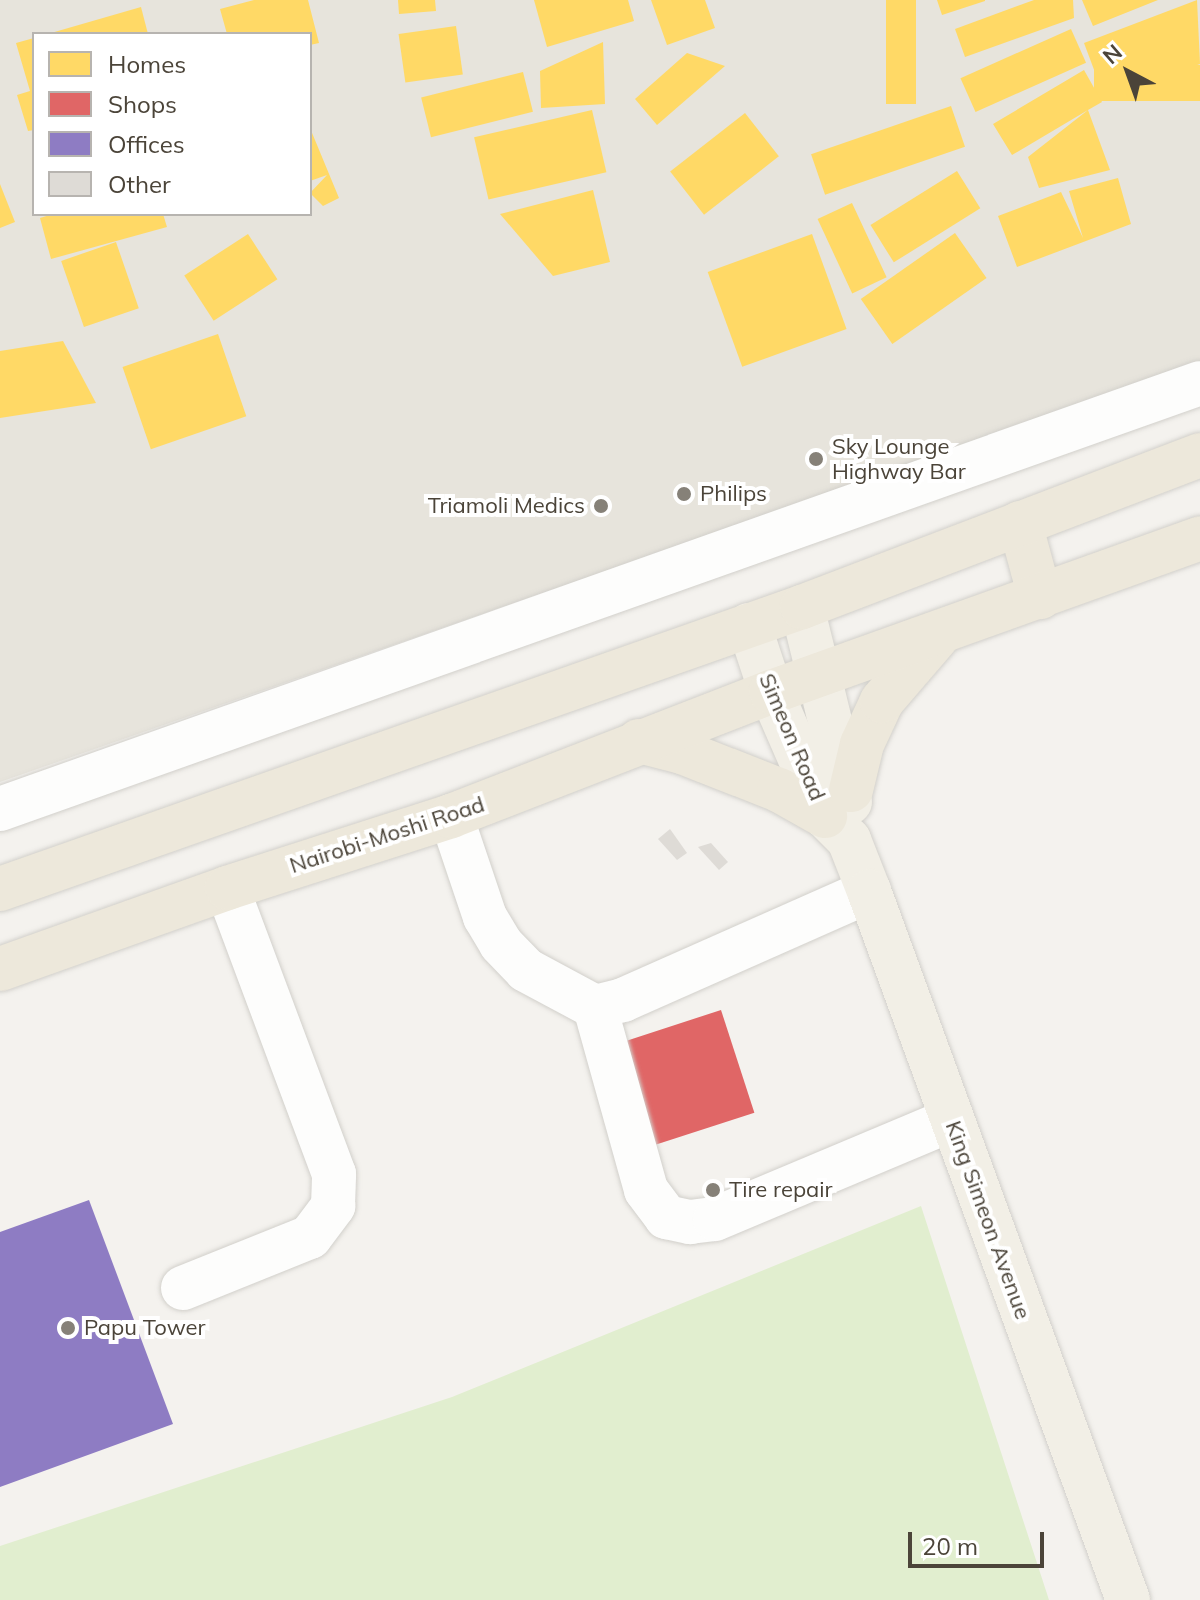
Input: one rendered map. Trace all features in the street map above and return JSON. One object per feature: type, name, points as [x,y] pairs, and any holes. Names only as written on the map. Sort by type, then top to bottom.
[{"type":"highway","points":[[0,889],[802,607],[1200,455]]},
{"type":"highway","points":[[1020,523],[1040,597]]},
{"type":"highway","name":"Nairobi-Moshi Road","points":[[0,969],[227,888],[451,816],[771,692],[1200,538]]},
{"type":"highway","points":[[639,741],[682,752],[841,815],[862,744],[882,701],[941,632]]},
{"type":"main road","name":"Simeon Road","points":[[802,607],[821,674],[841,815]]},
{"type":"main road","name":"Simeon Road","points":[[749,625],[771,692],[841,815]]},
{"type":"main road","name":"King Simeon Avenue","points":[[841,815],[1128,1600]]},
{"type":"lane","points":[[0,809],[1200,383]]},
{"type":"lane","points":[[451,816],[485,917],[501,944],[526,970],[595,1007],[623,1000],[869,891]]},
{"type":"lane","points":[[183,1288],[310,1237],[333,1206],[334,1174],[227,888]]},
{"type":"lane","points":[[595,1007],[646,1190],[666,1217],[690,1222],[715,1219],[950,1120]]},
{"type":"shaded area","points":[[0,0],[1200,0],[1200,364],[0,782]]},
{"type":"green space","points":[[921,1206],[1049,1600],[0,1600],[0,1546],[452,1397]]},
{"type":"building: Homes","points":[[254,0],[308,0],[319,43],[312,45],[312,32],[226,32],[220,9]]},
{"type":"building: Homes","points":[[398,0],[435,0],[436,11],[399,14]]},
{"type":"building: Homes","points":[[534,0],[628,0],[634,21],[547,47]]},
{"type":"building: Homes","points":[[651,0],[705,0],[715,28],[667,45]]},
{"type":"building: Homes","points":[[886,0],[916,0],[916,104],[886,104]]},
{"type":"building: Homes","points":[[937,0],[985,0],[985,1],[942,15]]},
{"type":"building: Homes","points":[[1034,0],[1073,0],[1074,18],[965,57],[955,29]]},
{"type":"building: Homes","points":[[1082,0],[1158,0],[1093,26]]},
{"type":"building: Homes","points":[[1197,0],[1200,64],[1105,99],[1084,43]]},
{"type":"building: Homes","points":[[141,7],[147,32],[54,32]]},
{"type":"building: Homes","points":[[456,26],[463,75],[405,83],[399,34]]},
{"type":"building: Homes","points":[[1071,29],[1086,63],[976,112],[960,78]]},
{"type":"building: Homes","points":[[32,39],[32,130],[28,131],[17,95],[30,91],[16,43]]},
{"type":"building: Homes","points":[[603,42],[605,104],[541,108],[540,71]]},
{"type":"building: Homes","points":[[687,53],[725,66],[657,125],[635,99]]},
{"type":"building: Homes","points":[[1094,65],[1200,65],[1200,101],[1094,101]]},
{"type":"building: Homes","points":[[1084,70],[1102,102],[1012,155],[993,124]]},
{"type":"building: Homes","points":[[523,72],[533,112],[431,137],[421,97]]},
{"type":"building: Homes","points":[[951,106],[965,147],[825,195],[811,154]]},
{"type":"building: Homes","points":[[592,110],[606,172],[488,200],[474,137]]},
{"type":"building: Homes","points":[[1088,110],[1110,170],[1039,188],[1028,157]]},
{"type":"building: Homes","points":[[745,113],[779,156],[704,215],[670,171]]},
{"type":"building: Homes","points":[[312,133],[339,198],[323,206],[312,195],[312,191],[327,175],[312,180]]},
{"type":"building: Homes","points":[[957,171],[980,208],[894,262],[870,225]]},
{"type":"building: Homes","points":[[1118,178],[1131,224],[1017,267],[998,216],[1061,192],[1083,238],[1069,191]]},
{"type":"building: Homes","points":[[0,184],[15,222],[0,228]]},
{"type":"building: Homes","points":[[593,190],[610,262],[553,276],[500,214]]},
{"type":"building: Homes","points":[[852,203],[887,277],[852,293],[818,219]]},
{"type":"building: Homes","points":[[164,216],[167,227],[51,259],[40,218]]},
{"type":"building: Homes","points":[[955,233],[987,278],[892,344],[861,299]]},
{"type":"building: Homes","points":[[248,234],[277,279],[214,321],[184,275]]},
{"type":"building: Homes","points":[[812,234],[847,329],[742,367],[708,272]]},
{"type":"building: Homes","points":[[116,242],[139,308],[84,327],[61,261]]},
{"type":"building: Homes","points":[[218,334],[246,416],[151,449],[123,367]]},
{"type":"building: Homes","points":[[63,341],[96,403],[0,418],[0,351]]},
{"type":"building: Shops","points":[[721,1010],[754,1113],[655,1145],[622,1042]]},
{"type":"building: Offices","name":"Papu Tower","points":[[89,1200],[173,1424],[0,1487],[0,1232]]},
{"type":"building: Other","points":[[670,829],[687,853],[677,860],[658,839]]},
{"type":"building: Other","points":[[711,843],[728,862],[719,870],[698,847]]},
{"type":"place","name":"Sky Lounge Highway Bar","points":[[816,459]]},
{"type":"place","name":"Philips","points":[[684,494]]},
{"type":"place","name":"Triamoli Medics","points":[[601,506]]},
{"type":"place","name":"Tire repair","points":[[713,1190]]},
{"type":"place","name":"Papu Tower","points":[[68,1328]]}]
